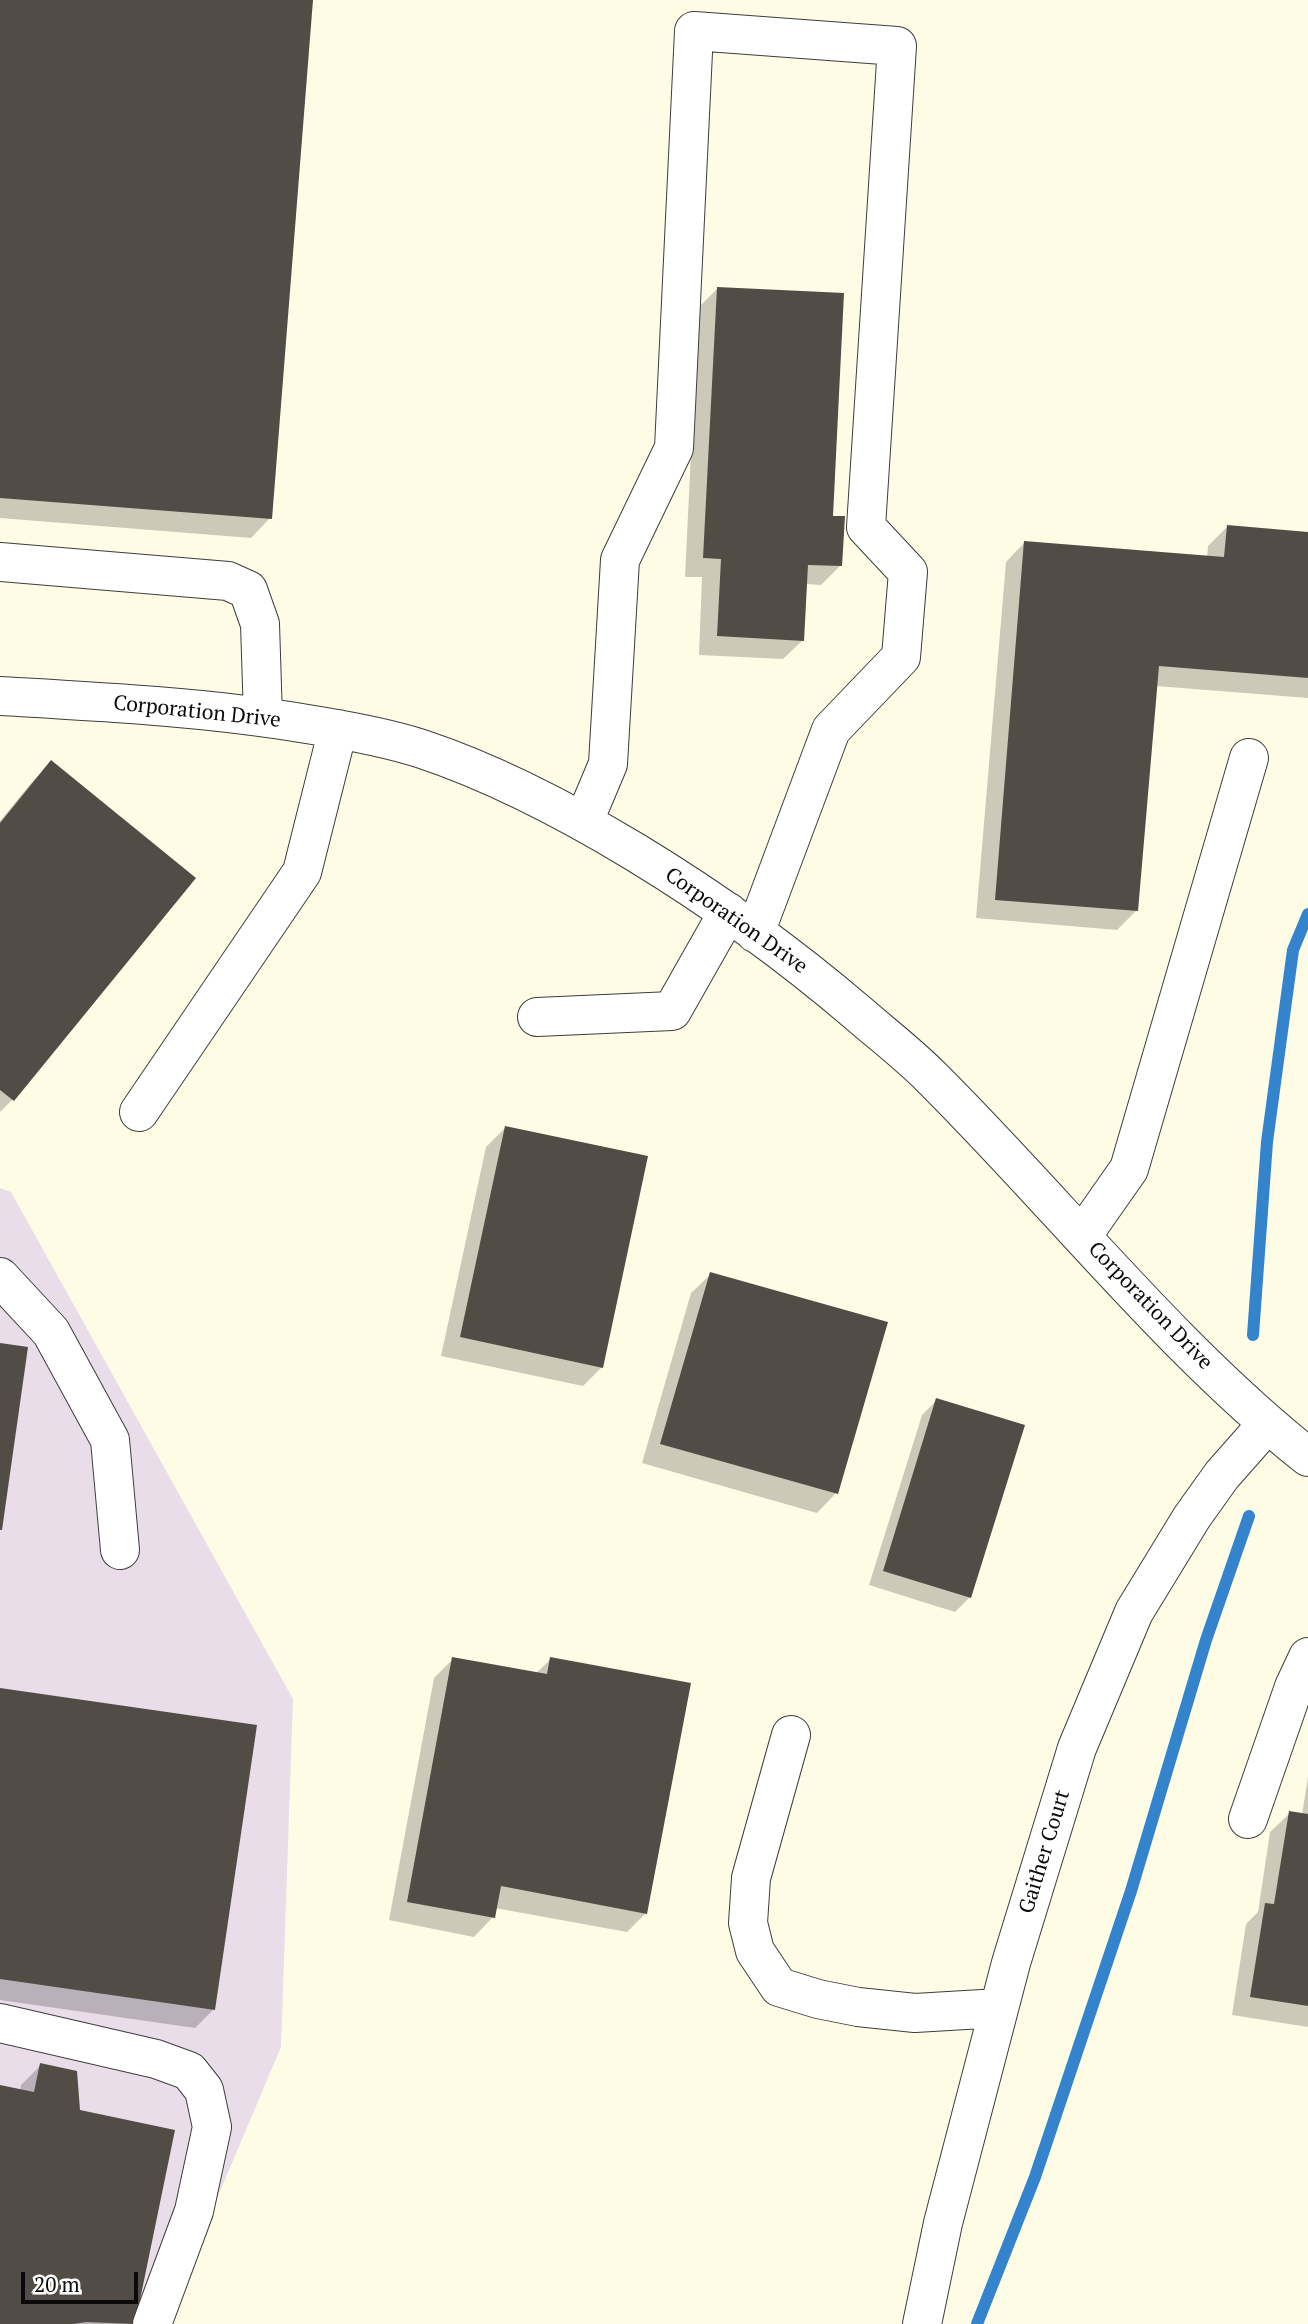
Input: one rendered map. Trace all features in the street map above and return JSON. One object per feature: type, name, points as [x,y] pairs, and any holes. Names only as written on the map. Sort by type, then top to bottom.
[{"type":"street","points":[[537,1017],[672,1011],[741,922],[831,730],[901,657],[908,572],[866,527],[897,46],[694,31],[674,448],[620,560],[608,764],[584,821]]},
{"type":"street","points":[[0,562],[228,581],[248,590],[260,624],[264,716]]},
{"type":"street","name":"Corporation Drive","points":[[0,696],[137,704],[264,716],[338,729],[421,749],[446,758],[496,777],[584,821],[706,896],[821,981],[927,1073],[1193,1354],[1267,1424],[1308,1457]]},
{"type":"street","points":[[139,1112],[302,872],[338,729]]},
{"type":"street","points":[[1082,1236],[1129,1169],[1249,758]]},
{"type":"street","points":[[0,1277],[51,1332],[110,1440],[120,1550]]},
{"type":"street","name":"Gaither Court","points":[[922,2324],[943,2223],[999,2008],[1077,1748],[1134,1612],[1192,1517],[1222,1475],[1267,1424]]},
{"type":"street","points":[[1248,1819],[1294,1687],[1308,1657]]},
{"type":"street","points":[[791,1735],[751,1878],[748,1923],[755,1951],[779,1987],[818,1999],[915,2013],[999,2008]]},
{"type":"street","points":[[0,2023],[156,2059],[189,2071],[204,2090],[212,2127],[197,2199],[152,2324]]},
{"type":"shaded area","points":[[0,1188],[11,1192],[293,1699],[281,2047],[164,2324],[0,2324]]},
{"type":"building","points":[[0,0],[313,0],[272,519],[0,498]]},
{"type":"building","points":[[717,287],[844,293],[833,516],[845,516],[842,566],[808,565],[804,641],[717,636],[721,559],[703,558]]},
{"type":"building","points":[[1227,525],[1308,532],[1308,678],[1159,666],[1138,911],[995,900],[1024,541],[1224,557]]},
{"type":"building","points":[[51,760],[196,878],[14,1101],[0,1090],[0,823]]},
{"type":"building","points":[[505,1126],[648,1156],[603,1368],[460,1337]]},
{"type":"building","points":[[710,1272],[888,1322],[838,1494],[660,1444]]},
{"type":"building","points":[[0,1343],[28,1347],[2,1530],[0,1530]]},
{"type":"building","points":[[936,1398],[1025,1425],[971,1598],[883,1571]]},
{"type":"building","points":[[452,1657],[547,1674],[550,1657],[691,1683],[647,1914],[501,1886],[495,1918],[407,1902]]},
{"type":"building","points":[[0,1688],[257,1725],[215,2010],[0,1979]]},
{"type":"building","points":[[1289,1811],[1308,1814],[1308,2006],[1250,1997],[1265,1903],[1274,1904]]},
{"type":"building","points":[[40,2063],[77,2071],[80,2110],[175,2130],[135,2324],[0,2324],[0,2085],[34,2092]]},
{"type":"waterway","points":[[1253,1335],[1267,1142],[1293,950],[1308,914]]},
{"type":"waterway","points":[[977,2324],[1035,2177],[1131,1891],[1206,1640],[1249,1516]]}]
